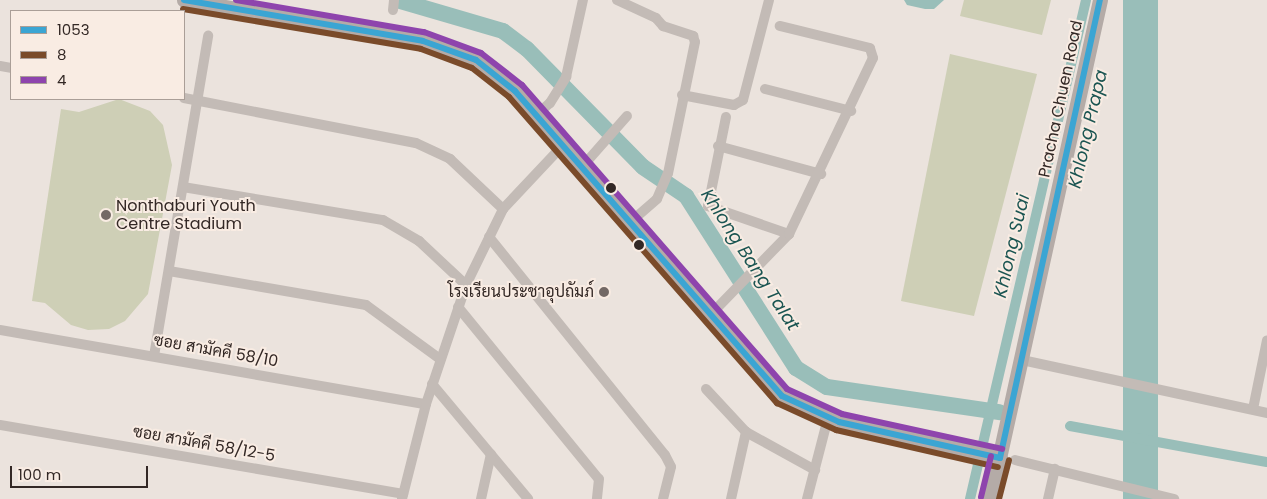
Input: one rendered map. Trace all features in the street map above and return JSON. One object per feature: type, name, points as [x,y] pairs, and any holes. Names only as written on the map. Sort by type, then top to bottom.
[{"type":"main road","points":[[184,0],[449,48],[500,77],[563,145],[770,386],[794,404],[828,418],[967,453],[1001,459]]},
{"type":"main road","name":"Pracha Chuen Road","points":[[990,499],[1028,362],[1100,0]]},
{"type":"street","points":[[536,115],[558,90],[566,77],[583,0]]},
{"type":"street","points":[[617,0],[656,18],[663,26],[693,36],[668,173],[657,199],[629,223]]},
{"type":"street","points":[[682,95],[734,105],[744,100],[769,0]]},
{"type":"street","points":[[717,308],[749,279],[789,234],[821,174],[851,111],[873,58],[870,48],[780,26]]},
{"type":"street","points":[[154,356],[208,36]]},
{"type":"street","points":[[765,89],[851,111]]},
{"type":"street","points":[[185,98],[416,143],[450,159],[503,209]]},
{"type":"street","points":[[582,167],[604,146],[627,116]]},
{"type":"street","points":[[726,117],[718,146],[708,206],[789,234]]},
{"type":"street","points":[[403,496],[426,404],[466,285],[503,209],[563,145]]},
{"type":"street","points":[[718,146],[821,174]]},
{"type":"street","points":[[183,187],[384,220],[419,241],[466,285]]},
{"type":"street","points":[[489,237],[665,455],[671,467],[663,499]]},
{"type":"street","points":[[169,271],[366,305],[440,359]]},
{"type":"street","points":[[458,306],[599,479],[597,499]]},
{"type":"street","name":"ซอย สามัคคี 58/10","points":[[0,330],[426,404]]},
{"type":"street","points":[[1252,409],[1267,340]]},
{"type":"street","points":[[1028,362],[1267,413]]},
{"type":"street","points":[[432,384],[528,499]]},
{"type":"street","points":[[706,388],[746,432],[815,470]]},
{"type":"street","points":[[807,499],[828,418]]},
{"type":"street","name":"ซอย สามัคคี 58/12-5","points":[[0,425],[403,496]]},
{"type":"street","points":[[731,499],[746,432]]},
{"type":"street","points":[[481,499],[491,454]]},
{"type":"street","points":[[1001,459],[1053,468],[1174,499]]},
{"type":"street","points":[[1048,499],[1053,468]]},
{"type":"green space","points":[[964,0],[1051,0],[1042,35],[960,16]]},
{"type":"green space","points":[[950,54],[1037,74],[974,316],[901,301]]},
{"type":"green space","points":[[116,100],[122,100],[150,111],[163,125],[172,165],[148,294],[125,321],[109,329],[88,330],[71,325],[45,303],[32,301],[61,109],[79,112]]},
{"type":"water","points":[[904,0],[944,0],[934,9],[925,9],[907,5]]},
{"type":"water","points":[[1123,0],[1158,0],[1158,499],[1123,499]]},
{"type":"waterway","name":"Khlong Bang Talat","points":[[397,0],[503,31],[527,49],[643,167],[686,196],[796,368],[827,387],[999,412]]},
{"type":"waterway","name":"Khlong Suai","points":[[970,499],[1086,0]]},
{"type":"waterway","name":"Khlong Bang Talat","points":[[1070,426],[1267,462]]},
{"type":"transit line","name":"1053","points":[[184,0],[423,41],[476,60],[515,91],[782,396],[839,422],[1000,458]]},
{"type":"transit line","name":"4","points":[[236,0],[424,32],[481,53],[522,85],[787,389],[842,414],[1002,449]]},
{"type":"transit line","name":"1053","points":[[1000,458],[1100,0]]},
{"type":"transit line","name":"8","points":[[183,9],[421,49],[472,68],[509,97],[777,403],[836,430],[998,467]]},
{"type":"transit line","name":"4","points":[[981,497],[991,456]]},
{"type":"transit line","name":"8","points":[[999,499],[1009,460]]},
{"type":"place","name":"Nonthaburi Youth Centre Stadium","points":[[106,215]]},
{"type":"place","name":"โรงเรียนประชาอุปถัมภ์","points":[[604,292]]},
{"type":"water label","name":"Khlong Prapa","points":[[1088,129]]}]
